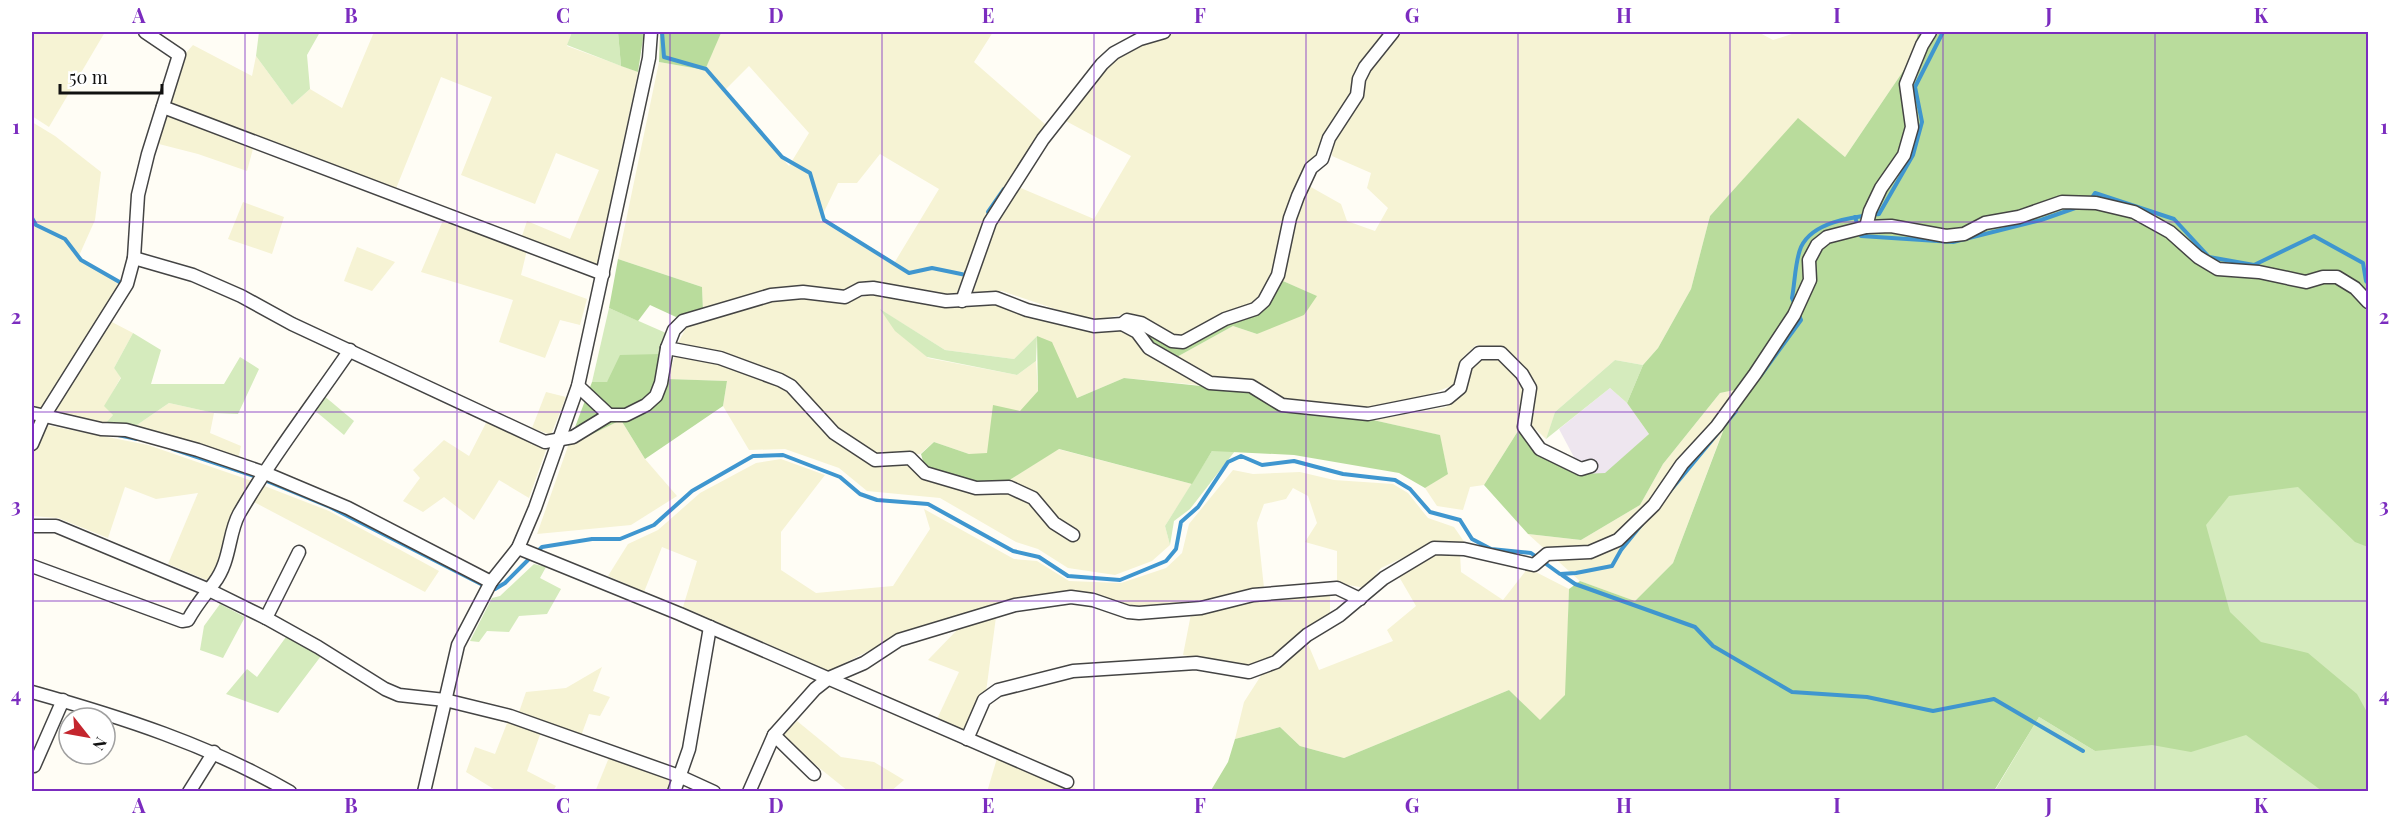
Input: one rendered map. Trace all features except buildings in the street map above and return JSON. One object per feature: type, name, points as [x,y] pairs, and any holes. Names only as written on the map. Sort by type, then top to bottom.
[{"type":"street","points":[[32,444],[38,429],[38,414],[127,284],[134,258],[138,195],[148,154],[179,55],[145,32]]},
{"type":"street","points":[[424,792],[458,645],[491,582],[522,549],[557,440],[578,386],[649,58],[651,32]]},
{"type":"street","points":[[962,301],[990,222],[1043,139],[1102,64],[1114,53],[1140,39],[1164,32]]},
{"type":"street","points":[[1122,324],[1127,320],[1141,324],[1172,341],[1183,342],[1225,319],[1254,309],[1264,300],[1278,275],[1290,218],[1311,168],[1322,159],[1329,138],[1357,95],[1359,79],[1365,67],[1393,32]]},
{"type":"street","points":[[1861,228],[1881,188],[1904,155],[1912,127],[1906,84],[1922,45],[1930,32]]},
{"type":"street","points":[[163,107],[603,274]]},
{"type":"street","points":[[967,739],[984,700],[998,690],[1073,671],[1196,663],[1249,672],[1276,662],[1307,635],[1340,615],[1384,578],[1434,548],[1464,549],[1534,565],[1547,554],[1590,552],[1618,540],[1654,505],[1682,464],[1717,426],[1755,374],[1802,300],[1810,280],[1809,260],[1817,245],[1827,237],[1861,228],[1891,226],[1946,236],[1964,234],[1985,223],[2019,217],[2062,202],[2096,203],[2134,212],[2170,232],[2198,257],[2218,269],[2259,272],[2306,282],[2323,277],[2337,278],[2355,288],[2368,302]]},
{"type":"street","points":[[134,258],[193,275],[231,291],[545,442],[573,437],[609,415],[626,415],[646,405],[656,396],[661,383],[667,348],[674,330],[683,321],[771,295],[803,292],[844,297],[860,289],[873,288],[946,301],[996,298],[1027,309],[1094,326],[1122,324],[1137,332],[1149,348],[1210,383],[1251,386],[1282,405],[1368,414],[1448,398],[1460,388],[1466,365],[1479,353],[1501,353],[1522,374],[1530,388],[1524,427],[1540,449],[1581,469],[1591,466]]},
{"type":"street","points":[[667,348],[720,358],[780,380],[791,386],[834,433],[875,460],[910,458],[925,473],[976,488],[1009,487],[1033,498],[1054,523],[1073,535]]},
{"type":"street","points":[[32,566],[182,621],[188,620],[196,603],[214,583],[229,555],[238,517],[265,473],[350,350]]},
{"type":"street","points":[[578,386],[609,415]]},
{"type":"street","points":[[38,414],[101,429],[126,430],[198,450],[265,473],[348,508],[491,582]]},
{"type":"street","points":[[32,526],[56,526],[207,589],[266,618],[385,689],[399,695],[445,700],[510,716],[679,776],[714,792]]},
{"type":"street","points":[[522,549],[710,627],[1067,782]]},
{"type":"street","points":[[266,618],[299,552]]},
{"type":"street","points":[[749,792],[774,735],[815,689],[829,678],[864,663],[899,640],[1015,605],[1071,597],[1093,600],[1128,612],[1139,613],[1201,608],[1253,595],[1337,588],[1360,599]]},
{"type":"street","points":[[674,792],[689,749],[710,627]]},
{"type":"street","points":[[32,692],[157,730],[214,752],[290,792]]},
{"type":"street","points":[[34,766],[63,700]]},
{"type":"street","points":[[774,735],[814,774]]},
{"type":"street","points":[[189,792],[214,752]]},
{"type":"shaded area","points":[[32,32],[105,32],[49,127],[32,116]]},
{"type":"shaded area","points":[[374,32],[572,32],[567,46],[638,72],[597,267],[521,239],[527,221],[570,239],[599,170],[556,153],[535,204],[461,175],[492,97],[441,77],[395,191],[169,105],[185,54],[193,45],[252,76],[256,56],[292,105],[310,89],[342,108]]},
{"type":"shaded area","points":[[720,32],[993,32],[974,62],[1046,125],[986,219],[959,298],[865,282],[846,289],[771,291],[703,311],[702,287],[618,259],[659,62],[705,70]],"holes":[[[749,66],[809,133],[789,166],[723,92]],[[880,154],[939,189],[893,265],[820,220],[838,183],[857,183]]]},
{"type":"shaded area","points":[[1170,32],[1388,32],[1356,67],[1352,91],[1289,202],[1275,269],[1258,300],[1176,339],[1146,320],[1126,314],[1091,321],[1002,291],[973,293],[994,228],[1016,186],[1094,219],[1131,156],[1064,120],[1113,57]]},
{"type":"shaded area","points":[[1396,32],[1758,32],[1773,40],[1798,32],[1918,32],[1914,55],[1845,157],[1798,119],[1710,216],[1691,289],[1658,348],[1643,365],[1615,360],[1555,412],[1546,439],[1528,422],[1535,381],[1505,351],[1476,345],[1463,357],[1456,384],[1416,400],[1368,410],[1282,400],[1211,380],[1175,358],[1233,326],[1257,334],[1316,296],[1283,281],[1296,212],[1309,186],[1341,204],[1347,221],[1375,231],[1388,208],[1367,188],[1371,173],[1332,156],[1333,140],[1365,74]]},
{"type":"shaded area","points":[[165,112],[254,145],[247,171],[198,154],[155,143]]},
{"type":"shaded area","points":[[32,122],[55,136],[101,172],[95,220],[78,258],[122,285],[41,409],[32,407]]},
{"type":"shaded area","points":[[243,202],[284,217],[272,254],[228,239]]},
{"type":"shaded area","points":[[444,218],[527,250],[521,275],[587,299],[580,325],[560,320],[545,358],[499,342],[513,300],[421,272]]},
{"type":"shaded area","points":[[357,247],[395,262],[372,291],[344,281]]},
{"type":"shaded area","points":[[880,292],[961,307],[994,304],[1126,329],[1209,386],[1124,378],[1077,398],[1037,336],[1014,359],[945,350],[881,310],[928,358],[1017,375],[1036,361],[1038,391],[987,454],[969,454],[934,442],[920,454],[876,456],[836,431],[786,376],[722,354],[678,343],[688,324],[773,297],[845,302]]},
{"type":"shaded area","points":[[110,321],[133,333],[114,368],[121,377],[105,406],[113,415],[105,424],[53,414]]},
{"type":"shaded area","points":[[675,355],[722,361],[786,386],[875,466],[905,463],[923,477],[1003,484],[1058,449],[1192,484],[1165,526],[1170,545],[1152,561],[1115,575],[1068,568],[1038,549],[1016,542],[940,498],[867,491],[839,468],[785,449],[749,450],[723,406],[727,381],[668,379]]},
{"type":"shaded area","points":[[1482,356],[1499,359],[1525,384],[1518,431],[1484,485],[1470,487],[1463,510],[1437,506],[1425,488],[1448,473],[1439,435],[1373,420],[1446,407],[1467,389],[1472,366]]},
{"type":"shaded area","points":[[1610,388],[1627,403],[1649,434],[1605,474],[1583,474],[1559,429]]},
{"type":"shaded area","points":[[1739,388],[1673,563],[1635,601],[1580,581],[1528,534],[1581,540],[1640,505],[1663,464],[1720,393]]},
{"type":"shaded area","points":[[546,392],[566,397],[551,435],[532,428]]},
{"type":"shaded area","points":[[169,403],[214,413],[210,433],[241,446],[238,460],[134,427]]},
{"type":"shaded area","points":[[621,420],[645,459],[677,496],[631,525],[537,534],[568,446]]},
{"type":"shaded area","points":[[487,421],[546,450],[529,498],[499,480],[474,520],[444,497],[423,512],[403,501],[420,478],[413,470],[444,440],[469,456]]},
{"type":"shaded area","points":[[46,425],[148,445],[255,482],[225,555],[211,582],[168,564],[198,493],[156,499],[125,487],[108,538],[58,518],[32,516],[32,457]]},
{"type":"shaded area","points":[[781,459],[825,475],[781,532],[781,570],[816,593],[893,586],[930,529],[924,509],[1014,559],[1037,561],[1069,581],[1121,583],[1166,568],[1182,553],[1189,524],[1233,470],[1253,474],[1300,472],[1334,480],[1393,484],[1408,493],[1428,518],[1454,527],[1465,543],[1432,544],[1381,568],[1365,588],[1337,583],[1337,551],[1305,542],[1317,523],[1308,496],[1293,488],[1286,499],[1264,504],[1257,523],[1264,588],[1201,602],[1135,607],[1077,592],[1016,599],[894,638],[829,671],[683,607],[697,561],[662,547],[644,592],[608,576],[628,544],[658,530],[700,493],[756,463]]},
{"type":"shaded area","points":[[262,485],[329,511],[439,571],[425,592],[252,501]]},
{"type":"shaded area","points":[[1433,553],[1460,553],[1461,572],[1503,600],[1528,568],[1569,589],[1566,695],[1540,721],[1509,690],[1344,758],[1300,746],[1280,727],[1235,739],[1244,702],[1262,674],[1308,644],[1319,670],[1393,641],[1387,630],[1416,606],[1398,575]]},
{"type":"shaded area","points":[[1330,595],[1330,614],[1306,629],[1275,656],[1247,668],[1183,655],[1191,614],[1255,599]]},
{"type":"shaded area","points":[[996,617],[986,692],[966,733],[937,719],[959,672],[928,660],[959,628]]},
{"type":"shaded area","points":[[602,667],[593,691],[610,697],[600,716],[589,714],[581,736],[518,715],[526,692],[566,688]]},
{"type":"shaded area","points":[[509,718],[541,732],[527,771],[556,786],[553,791],[497,791],[466,772],[475,747],[495,754]]},
{"type":"shaded area","points":[[797,721],[841,757],[874,762],[904,780],[891,791],[848,791],[781,737]]},
{"type":"shaded area","points":[[610,755],[674,778],[670,791],[595,792]]},
{"type":"shaded area","points":[[998,755],[1079,790],[987,792]]},
{"type":"green space","points":[[259,32],[320,32],[307,55],[310,89],[292,105],[256,56]]},
{"type":"green space","points":[[572,32],[618,32],[621,66],[567,45]]},
{"type":"green space","points":[[618,32],[644,32],[638,72],[621,66]]},
{"type":"green space","points":[[660,32],[721,33],[705,70],[659,62]]},
{"type":"green space","points":[[1918,32],[2368,32],[2368,547],[2355,542],[2298,487],[2229,496],[2206,525],[2230,612],[2261,642],[2308,653],[2357,694],[2368,714],[2368,791],[2322,791],[2246,735],[2191,752],[2152,745],[2095,751],[2039,717],[1994,791],[1210,792],[1228,762],[1235,739],[1280,727],[1300,746],[1344,758],[1509,690],[1540,720],[1565,695],[1569,589],[1580,581],[1635,601],[1673,563],[1739,389],[1720,393],[1663,464],[1640,505],[1581,540],[1528,534],[1484,485],[1518,431],[1538,453],[1583,474],[1605,473],[1649,434],[1627,403],[1643,365],[1658,348],[1691,289],[1710,216],[1798,118],[1845,157],[1914,55]]},
{"type":"green space","points":[[618,259],[702,287],[703,311],[676,317],[650,305],[638,321],[609,308]]},
{"type":"green space","points":[[1283,281],[1317,296],[1304,315],[1257,334],[1233,326],[1175,358],[1152,346],[1141,330],[1176,339],[1258,300]]},
{"type":"green space","points":[[609,308],[666,333],[661,354],[607,382],[592,382]]},
{"type":"green space","points":[[880,309],[945,350],[1014,359],[1037,336],[1036,361],[1017,375],[927,357],[895,331]]},
{"type":"green space","points":[[133,333],[161,350],[151,384],[224,384],[240,357],[259,369],[238,414],[214,413],[169,403],[134,427],[105,424],[113,415],[104,406],[121,378],[114,368]]},
{"type":"green space","points":[[1037,336],[1052,342],[1077,398],[1124,378],[1249,391],[1277,409],[1373,420],[1440,435],[1448,474],[1425,488],[1399,473],[1294,455],[1212,451],[1192,484],[1059,449],[1003,484],[977,484],[925,468],[921,454],[934,442],[969,454],[987,453],[993,405],[1020,411],[1038,391]]},
{"type":"green space","points":[[661,354],[668,379],[727,381],[723,406],[645,459],[621,420],[568,446],[592,382],[607,382],[620,355]]},
{"type":"green space","points":[[1615,360],[1643,365],[1627,403],[1610,388],[1546,439],[1555,412]]},
{"type":"green space","points":[[323,395],[354,421],[344,435],[313,409]]},
{"type":"green space","points":[[1212,451],[1235,451],[1190,509],[1174,521],[1170,545],[1165,526]]},
{"type":"green space","points":[[2247,466],[2368,498],[2368,791],[1994,792],[2039,717],[2095,751],[2117,511]]},
{"type":"green space","points":[[534,564],[546,567],[540,578],[561,589],[547,614],[519,616],[509,632],[487,631],[479,642],[470,641],[492,598],[500,596]]},
{"type":"green space","points":[[220,604],[245,617],[223,658],[200,650],[204,626]]},
{"type":"green space","points":[[286,637],[321,656],[278,713],[226,694],[247,669],[257,677]]},
{"type":"waterway","points":[[662,32],[664,57],[706,69],[782,157],[810,173],[824,220],[909,273],[932,268],[966,275],[966,272]]},
{"type":"waterway","points":[[1795,305],[1792,298],[1796,265],[1801,247],[1807,238],[1815,231],[1835,222],[1879,214],[1913,155],[1922,122],[1915,87],[1943,32]]},
{"type":"waterway","points":[[988,212],[1004,189]]},
{"type":"waterway","points":[[2091,199],[2095,193],[2174,219],[2209,257],[2254,265],[2314,236],[2363,263],[2368,283]]},
{"type":"waterway","points":[[1855,217],[1861,236],[1953,242],[2041,220],[2078,207]]},
{"type":"waterway","points":[[32,218],[36,225],[65,239],[81,260],[123,284]]},
{"type":"waterway","points":[[1761,375],[1801,320],[1799,315]]},
{"type":"waterway","points":[[1670,491],[1736,411]]},
{"type":"waterway","points":[[118,435],[137,439]]},
{"type":"waterway","points":[[173,449],[257,477],[330,507],[495,589],[505,583],[531,557]]},
{"type":"waterway","points":[[537,552],[542,547],[592,539],[620,539],[654,525],[692,491],[753,456],[783,455],[840,477],[860,494],[877,500],[928,504],[1013,551],[1039,557],[1068,576],[1120,580],[1166,561],[1176,549],[1181,522],[1198,507],[1228,462],[1241,456],[1262,465],[1294,461],[1343,474],[1395,480],[1410,489],[1430,512],[1460,520],[1472,539],[1491,549],[1531,553],[1560,574],[1612,566],[1621,550],[1642,524]]},
{"type":"waterway","points":[[1562,575],[1575,584],[1695,627],[1713,646],[1792,692],[1867,697],[1933,711],[1994,699],[2083,751]]}]
